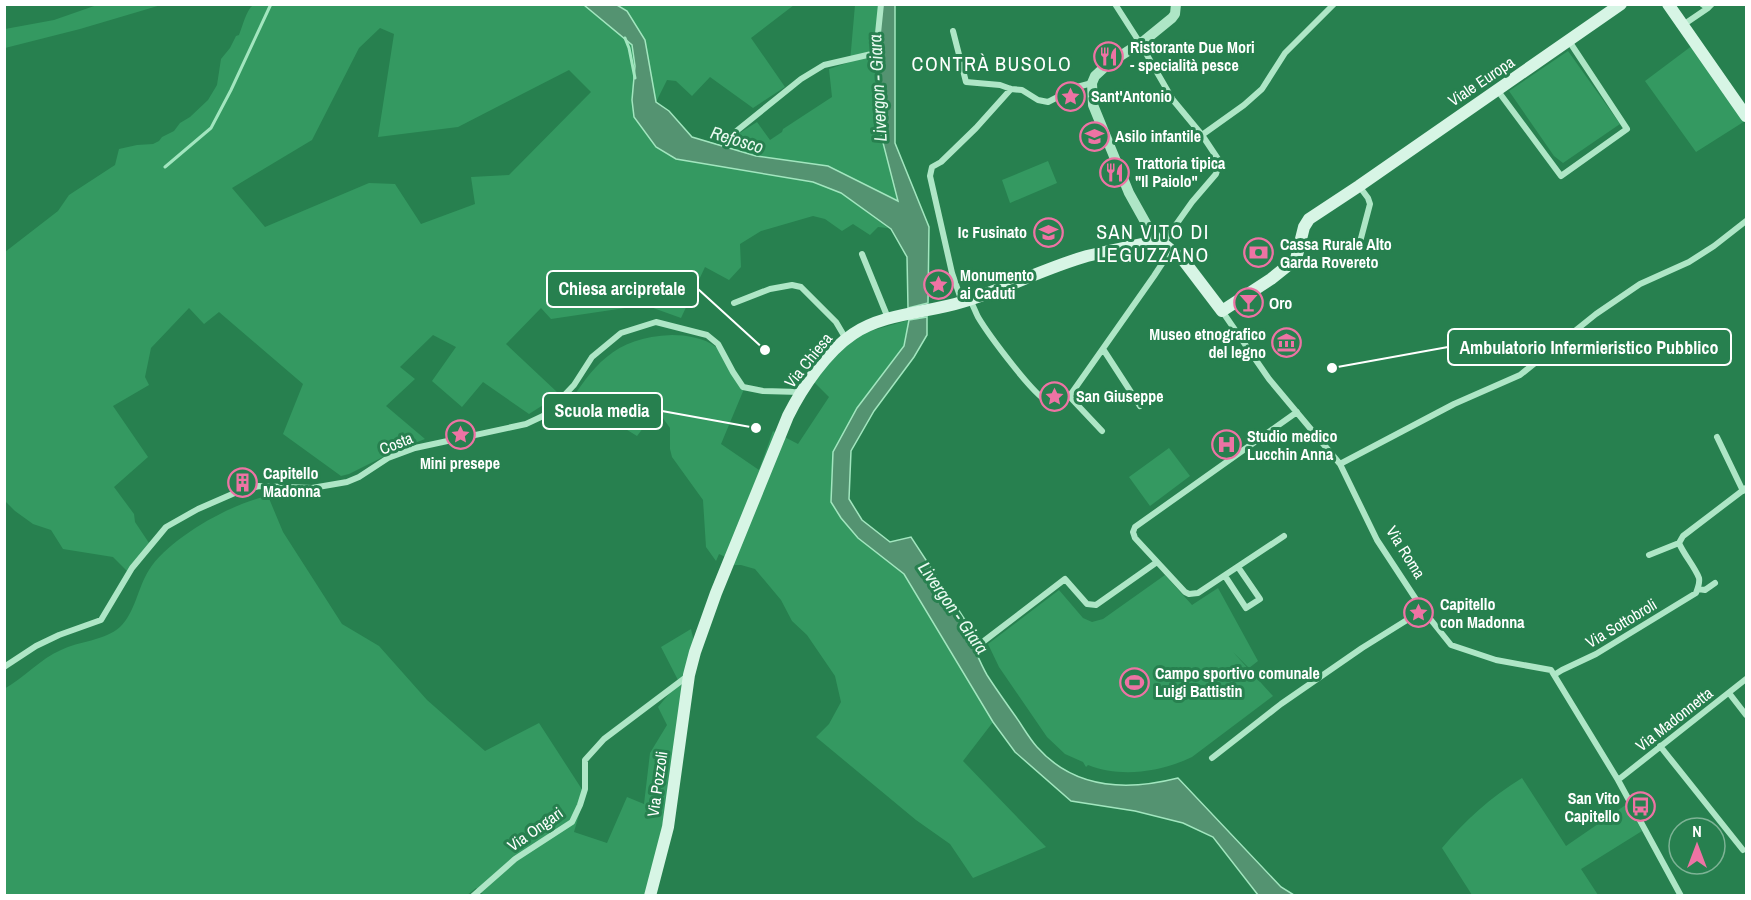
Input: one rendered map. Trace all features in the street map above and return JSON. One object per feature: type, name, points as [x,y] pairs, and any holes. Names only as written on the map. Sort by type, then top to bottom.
[{"type":"main road","name":"Viale Europa","points":[[1222,311],[1271,279],[1296,259],[1304,227],[1309,219],[1498,91],[1621,4]]},
{"type":"main road","points":[[1668,4],[1746,116]]},
{"type":"main road","name":"Via Chiesa","points":[[689,675],[716,593],[788,416],[800,392],[846,340],[855,333],[889,319],[966,300],[1087,256],[1164,244]]},
{"type":"main road","name":"Via Roma","points":[[1164,244],[1184,261],[1222,311]]},
{"type":"main road","name":"Via Pozzoli","points":[[650,896],[668,827],[689,675]]},
{"type":"street","points":[[729,137],[801,79],[824,65],[876,53],[881,4]]},
{"type":"street","points":[[1011,89],[976,128],[941,162],[932,167],[930,176],[952,273],[966,300],[1032,389],[1042,400],[1052,404],[1061,402],[1069,396],[1103,349],[1164,244],[1192,202],[1216,174],[1219,164],[1202,135],[1173,100],[1114,4]]},
{"type":"street","points":[[1164,244],[1148,227],[1129,193],[1093,105],[1092,83],[1095,76],[1108,64],[1173,18],[1176,4]]},
{"type":"street","points":[[1202,135],[1262,89],[1285,53],[1334,4]]},
{"type":"street","points":[[1683,25],[1707,6]]},
{"type":"street","points":[[953,31],[966,82],[1000,85],[1022,90],[1038,100],[1048,102],[1077,87],[1092,83]]},
{"type":"street","points":[[1498,91],[1561,176],[1627,129],[1568,40]]},
{"type":"street","points":[[1359,186],[1370,204],[1360,242]]},
{"type":"street","points":[[1340,465],[1454,404],[1520,375],[1596,314],[1640,284],[1689,262],[1746,221]]},
{"type":"street","points":[[862,254],[889,319]]},
{"type":"street","points":[[734,303],[770,289],[792,285],[801,286],[836,322],[846,340]]},
{"type":"street","name":"Via Roma","points":[[1222,311],[1269,379],[1340,465],[1377,540],[1423,610],[1451,645],[1496,660],[1552,673]]},
{"type":"street","name":"Costa","points":[[4,667],[36,646],[101,620],[132,568],[166,527],[198,509],[237,492],[259,486],[312,488],[347,482],[388,459],[415,448],[526,424],[543,416],[556,404],[574,385],[592,357],[621,333],[656,322],[707,334],[718,344],[743,387],[763,392],[800,392]]},
{"type":"street","points":[[1103,349],[1140,406]]},
{"type":"street","points":[[1069,396],[1102,431]]},
{"type":"street","points":[[1284,536],[1198,593],[1189,594],[1156,562],[1135,538],[1133,532],[1135,527],[1297,412]]},
{"type":"street","points":[[1649,555],[1679,543],[1683,536],[1745,490],[1717,437]]},
{"type":"street","points":[[1679,543],[1699,578],[1698,589]]},
{"type":"street","points":[[984,642],[1065,579],[1087,604],[1096,605],[1156,562]]},
{"type":"street","points":[[1225,576],[1246,608],[1260,599],[1238,567]]},
{"type":"street","name":"Via Sottobroli","points":[[1552,673],[1602,651],[1696,593],[1698,589],[1706,590],[1715,584]]},
{"type":"street","points":[[1212,758],[1290,698],[1362,648],[1423,610]]},
{"type":"street","points":[[1552,673],[1618,780],[1681,896]]},
{"type":"street","name":"Via Ongari","points":[[473,896],[514,859],[572,822],[585,789],[585,760],[604,739],[689,675]]},
{"type":"street","name":"Via Madonnetta","points":[[1618,780],[1746,679]]},
{"type":"street","points":[[1729,693],[1746,715]]},
{"type":"street","points":[[1660,746],[1743,850]]},
{"type":"shaded area","points":[[97,5],[161,5],[5,48],[5,29],[54,20]]},
{"type":"shaded area","points":[[253,5],[584,5],[632,45],[635,66],[632,100],[656,147],[676,159],[813,182],[841,193],[888,228],[878,227],[870,235],[853,224],[842,231],[825,219],[813,216],[761,231],[740,244],[741,267],[729,280],[705,267],[681,318],[645,305],[551,319],[541,308],[506,344],[557,392],[551,400],[529,414],[483,382],[462,407],[432,381],[456,347],[433,335],[400,367],[415,379],[386,406],[425,439],[341,476],[283,434],[303,384],[219,312],[204,324],[189,308],[151,348],[145,377],[149,385],[113,406],[148,457],[114,487],[134,514],[135,522],[149,543],[129,573],[113,557],[63,549],[51,530],[33,524],[5,501],[5,252],[58,211],[69,195],[115,165],[119,149],[159,141],[174,131],[180,123],[208,100],[217,85],[221,59],[239,35]],"holes":[[[380,28],[394,34],[378,137],[458,127],[569,70],[591,92],[509,175],[471,177],[475,204],[421,224],[395,184],[369,183],[265,227],[232,188],[312,140],[359,48]]]},
{"type":"shaded area","points":[[617,5],[794,5],[751,38],[785,87],[753,108],[710,77],[692,96],[676,81],[667,80],[656,102],[642,36],[628,14]]},
{"type":"shaded area","points":[[855,5],[880,5],[880,131],[899,201],[828,166],[756,156],[719,146],[757,122],[770,140],[832,97],[829,69],[850,62]]},
{"type":"shaded area","points":[[1693,45],[1745,121],[1696,152],[1645,81]]},
{"type":"shaded area","points":[[1568,51],[1620,124],[1563,163],[1554,156],[1509,91]]},
{"type":"shaded area","points":[[1048,161],[1057,183],[1010,203],[1002,180]]},
{"type":"shaded area","points":[[909,320],[904,346],[833,452],[858,538],[904,574],[993,722],[963,761],[1046,847],[973,878],[950,844],[916,820],[816,737],[829,724],[841,702],[835,676],[807,635],[792,621],[781,600],[755,569],[733,565],[734,561],[719,554],[716,561],[706,547],[703,500],[672,457],[670,428],[657,410],[637,436],[619,425],[613,414],[593,405],[577,423],[564,411],[595,368],[620,348],[634,341],[652,337],[677,335],[701,339],[720,351],[735,379],[744,389],[721,444],[759,470],[773,431],[798,444],[829,397],[813,381],[853,336]]},
{"type":"shaded area","points":[[1169,448],[1190,476],[1150,506],[1129,477]]},
{"type":"shaded area","points":[[268,496],[283,532],[342,624],[379,646],[427,700],[485,751],[539,723],[585,794],[574,832],[607,843],[627,797],[644,804],[650,753],[667,725],[658,707],[679,682],[661,647],[691,629],[696,651],[649,895],[485,896],[476,888],[466,896],[5,895],[4,689],[53,654],[114,632],[129,615],[149,570],[171,546],[186,534],[220,514]]},
{"type":"shaded area","name":"Campo sportivo comunale Luigi Battistin","points":[[1165,575],[1192,605],[1218,588],[1258,661],[1249,668],[1233,652],[1273,696],[1192,757],[1180,762],[1154,770],[1127,772],[1088,765],[1086,767],[1083,762],[1065,754],[1047,737],[999,667],[988,644],[1059,590],[1083,618],[1092,622],[1103,619]]},
{"type":"shaded area","points":[[1522,778],[1566,846],[1627,804],[1642,831],[1581,869],[1598,895],[1472,895],[1442,848],[1479,810]]},
{"type":"water","points":[[584,5],[617,5],[627,11],[645,40],[656,102],[669,111],[692,137],[756,156],[828,166],[898,201],[880,131],[880,5],[895,5],[895,143],[929,227],[928,303],[908,308],[907,257],[891,229],[841,193],[813,182],[676,159],[656,147],[634,117],[632,100],[635,66],[632,45]]},
{"type":"water","name":"Livergon - Giara","points":[[927,317],[927,335],[914,357],[874,411],[851,451],[849,499],[862,520],[890,542],[911,537],[971,629],[969,637],[987,675],[1031,740],[1052,761],[1084,779],[1102,783],[1140,785],[1178,778],[1281,887],[1294,895],[1258,895],[1213,837],[1183,823],[1135,811],[1071,801],[1015,752],[993,722],[904,574],[858,538],[841,518],[831,502],[833,452],[857,408],[904,346],[909,320]]},
{"type":"waterway","points":[[165,167],[211,128],[271,4]]},
{"type":"waterway","name":"Refosco","points":[[625,38],[635,78]]},
{"type":"place","name":"Ristorante Due Mori - specialità pesce","points":[[1109,56]]},
{"type":"place","name":"Sant'Antonio","points":[[1070,96]]},
{"type":"place","name":"Asilo infantile","points":[[1094,136]]},
{"type":"place","name":"Trattoria tipica \"Il Paiolo\"","points":[[1114,172]]},
{"type":"place","name":"Ic Fusinato","points":[[1048,232]]},
{"type":"place","name":"Cassa Rurale Alto Garda Rovereto","points":[[1259,253]]},
{"type":"place","name":"Monumento ai Caduti","points":[[939,284]]},
{"type":"place","name":"Oro","points":[[1248,303]]},
{"type":"place","name":"Museo etnografico del legno","points":[[1287,343]]},
{"type":"place","name":"Chiesa arcipretale","points":[[765,350]]},
{"type":"place","name":"Ambulatorio Infermieristico Pubblico","points":[[1332,368]]},
{"type":"place","name":"San Giuseppe","points":[[1055,396]]},
{"type":"place","name":"Scuola media","points":[[756,428]]},
{"type":"place","name":"Mini presepe","points":[[460,435]]},
{"type":"place","name":"Studio medico Lucchin Anna","points":[[1226,445]]},
{"type":"place","name":"Capitello Madonna","points":[[242,482]]},
{"type":"place","name":"Capitello con Madonna","points":[[1419,613]]},
{"type":"place","name":"Campo sportivo comunale Luigi Battistin","points":[[1134,682]]},
{"type":"place","name":"San Vito Capitello","points":[[1641,807]]},
{"type":"district","name":"CONTRÀ BUSOLO","points":[[992,64]]},
{"type":"district","name":"SAN VITO DI LEGUZZANO","points":[[1153,244]]}]
